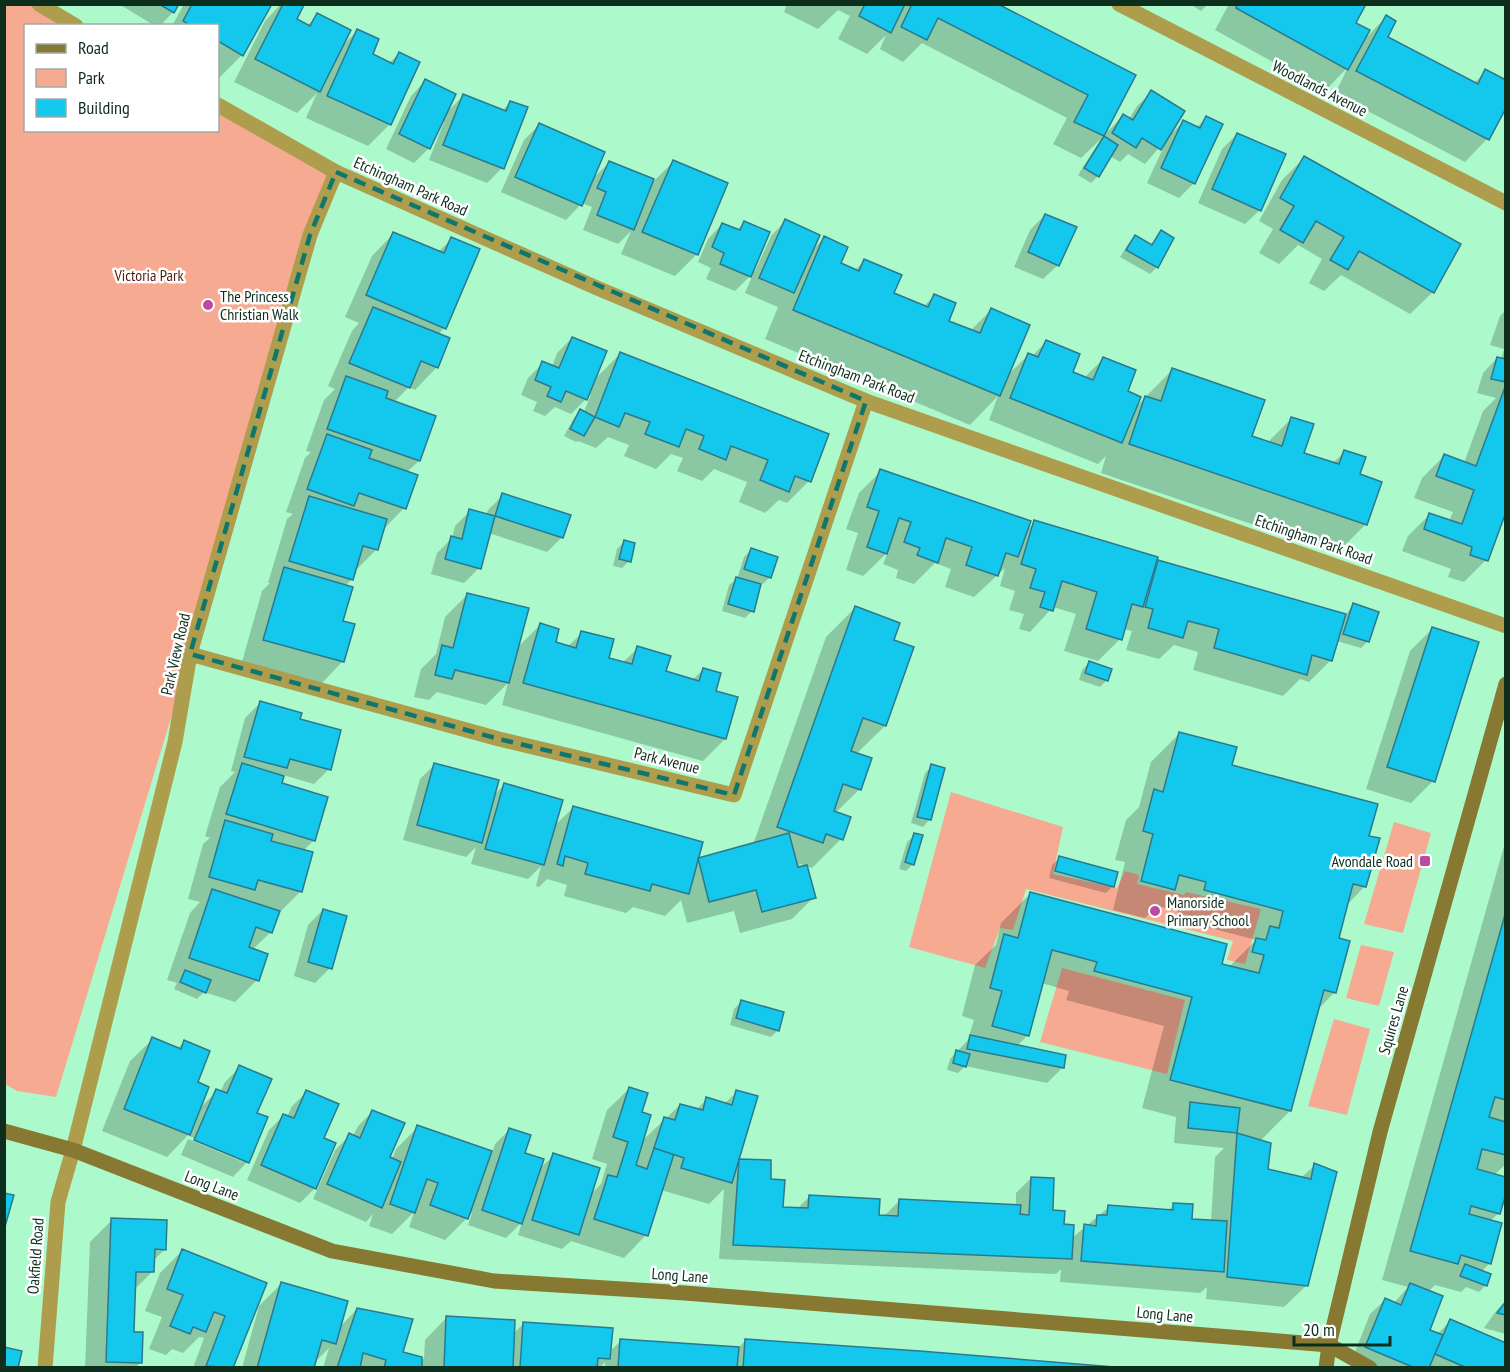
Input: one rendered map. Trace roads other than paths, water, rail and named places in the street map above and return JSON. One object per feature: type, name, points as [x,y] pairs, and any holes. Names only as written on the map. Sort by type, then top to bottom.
[{"type":"street","points":[[39,4],[73,24]]},
{"type":"street","name":"Woodlands Avenue","points":[[1119,4],[1506,203]]},
{"type":"street","name":"Etchingham Park Road","points":[[219,106],[336,172],[597,288],[866,401],[1506,626]]},
{"type":"street","name":"Park View Road","points":[[73,1150],[175,742],[190,654],[310,235],[336,172]]},
{"type":"street","name":"Park Avenue","points":[[190,654],[499,739],[734,795],[866,401]]},
{"type":"street","name":"Squires Lane","points":[[1326,1368],[1329,1345],[1378,1140],[1505,691]]},
{"type":"street","name":"Long Lane","points":[[4,1131],[73,1150],[332,1251],[494,1281],[686,1293],[1329,1345],[1370,1368]]},
{"type":"street","name":"Oakfield Road","points":[[45,1368],[58,1202],[73,1150]]},
{"type":"place","name":"The Princess Christian Walk","points":[[208,305]]},
{"type":"place","name":"Avondale Road","points":[[1425,861]]},
{"type":"place","name":"Manorside Primary School","points":[[1155,911]]},
{"type":"park label","name":"Victoria Park","points":[[149,275]]}]
